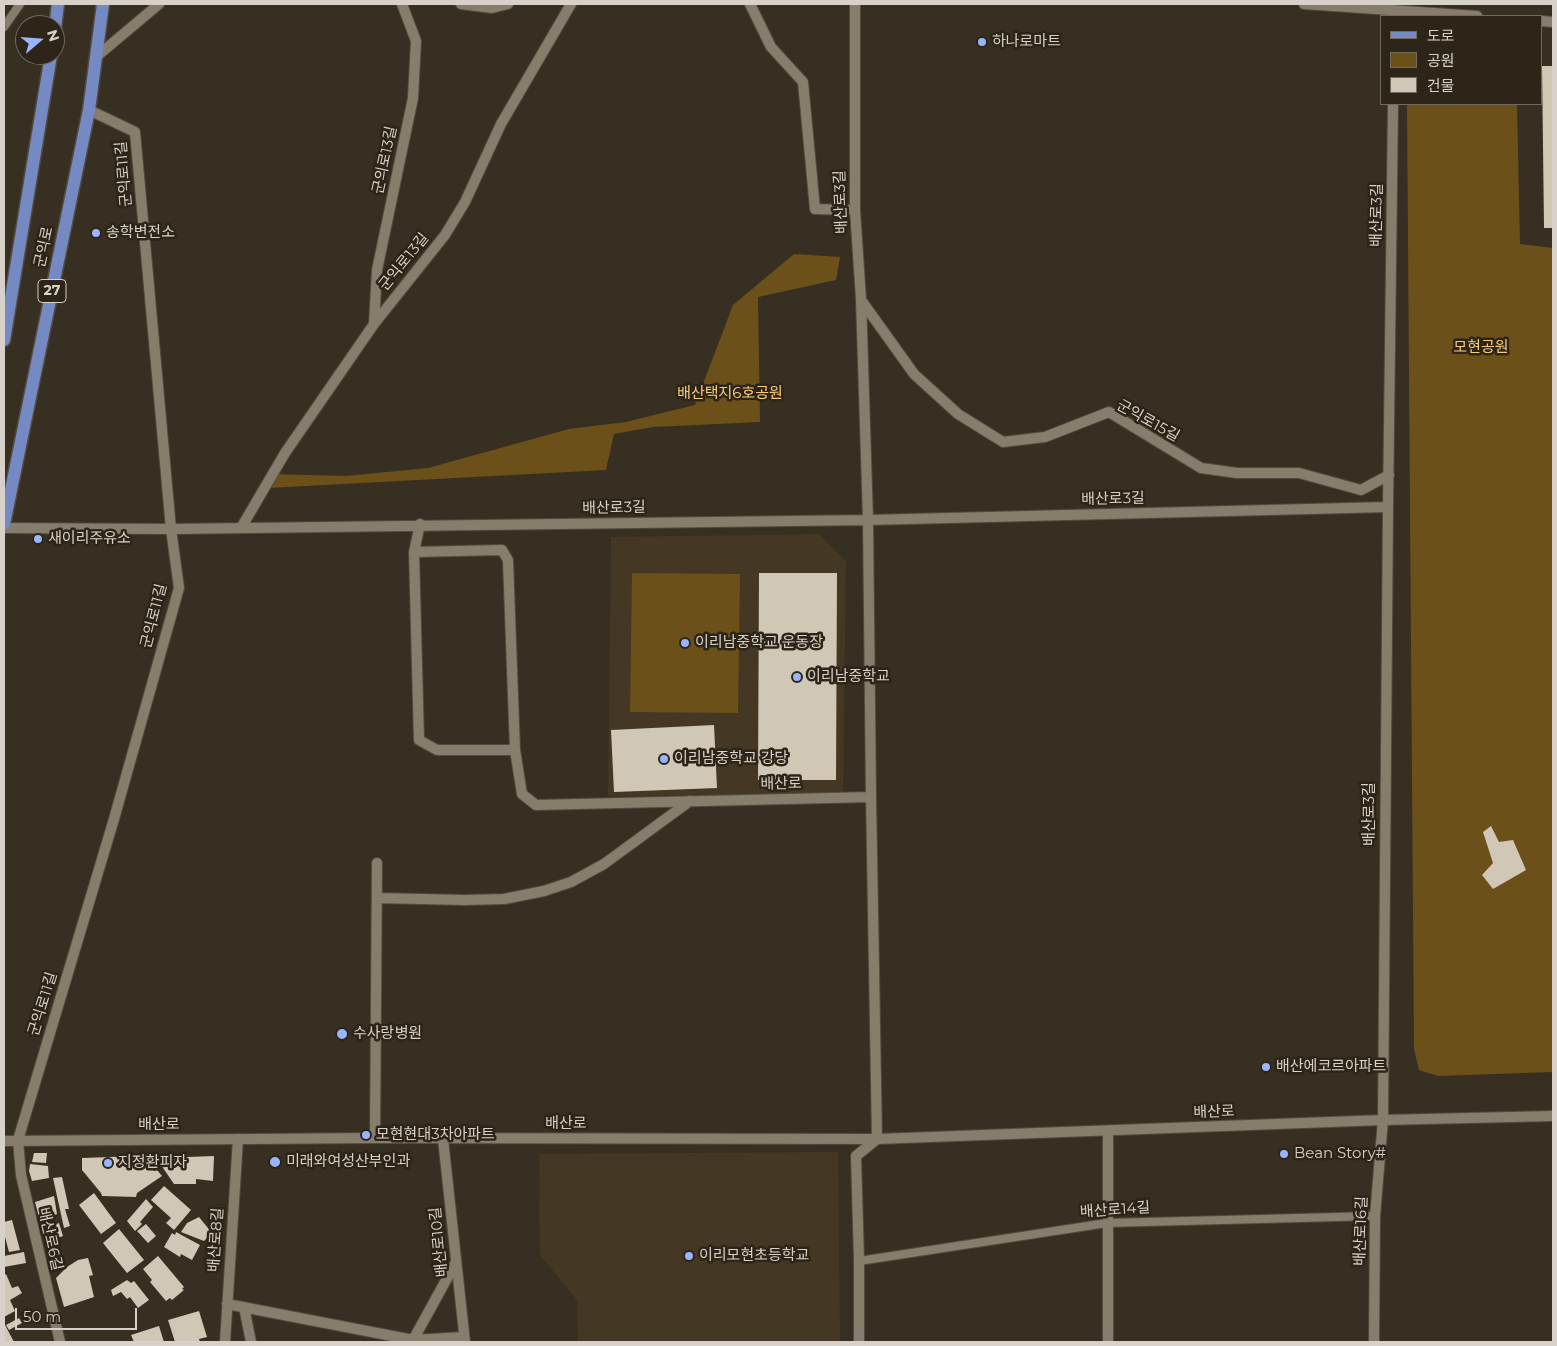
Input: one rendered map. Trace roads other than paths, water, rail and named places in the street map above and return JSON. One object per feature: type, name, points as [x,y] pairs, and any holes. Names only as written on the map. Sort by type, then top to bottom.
[{"type":"main road","name":"군익로","points":[[4,526],[89,110],[102,4]]},
{"type":"main road","name":"군익로","points":[[4,340],[49,65]]},
{"type":"street","points":[[96,57],[159,4]]},
{"type":"street","name":"군의로13길","points":[[374,324],[377,270],[413,98],[416,41],[402,4]]},
{"type":"street","points":[[461,4],[492,8],[508,4]]},
{"type":"street","name":"군익로13길","points":[[241,528],[285,453],[374,324],[445,235],[465,202],[501,124],[571,4]]},
{"type":"street","points":[[750,4],[771,47],[803,82],[815,209],[855,210]]},
{"type":"street","name":"배산로3길","points":[[855,4],[855,210],[861,299],[868,520],[871,797]]},
{"type":"street","points":[[1304,4],[1394,13],[1449,15]]},
{"type":"street","name":"배산로3길","points":[[1382,1120],[1393,105]]},
{"type":"street","name":"군익로11길","points":[[18,1140],[114,820],[179,588],[171,529],[135,132],[89,110]]},
{"type":"street","name":"군익로15길","points":[[861,299],[914,374],[958,414],[1003,442],[1045,437],[1108,412],[1201,468],[1237,473],[1299,473],[1360,490],[1389,476]]},
{"type":"street","name":"배산로3길","points":[[171,529],[420,524],[868,520],[1388,507]]},
{"type":"street","points":[[420,524],[414,552],[419,740],[438,750],[515,750]]},
{"type":"street","name":"군익로","points":[[4,526],[171,529]]},
{"type":"street","points":[[414,552],[502,550],[508,560],[515,750],[522,794],[536,805],[690,801]]},
{"type":"street","points":[[860,1342],[856,1156],[877,1139],[871,797]]},
{"type":"street","name":"배산로","points":[[690,801],[871,797]]},
{"type":"street","points":[[377,898],[504,899],[544,891],[571,882],[604,864],[690,801]]},
{"type":"street","points":[[375,1138],[377,863]]},
{"type":"street","name":"배산로","points":[[4,1141],[375,1138],[877,1139],[1108,1132],[1382,1120],[1553,1116]]},
{"type":"street","name":"배산로16길","points":[[1374,1342],[1375,1216],[1382,1120]]},
{"type":"street","points":[[1108,1132],[1108,1342]]},
{"type":"street","name":"배산로10길","points":[[444,1139],[465,1340]]},
{"type":"street","name":"배산로6길","points":[[18,1140],[21,1175],[60,1342]]},
{"type":"street","name":"배산로8길","points":[[225,1342],[238,1140]]},
{"type":"street","points":[[413,1341],[456,1262]]},
{"type":"street","points":[[227,1304],[413,1341],[465,1340]]},
{"type":"street","points":[[244,1307],[251,1342]]},
{"type":"lane","points":[[4,27],[20,4]]},
{"type":"lane","name":"배산로14길","points":[[859,1261],[1107,1223],[1375,1216]]},
{"type":"place","name":"하나로마트","points":[[982,42]]},
{"type":"place","name":"송학변전소","points":[[96,233]]},
{"type":"place","name":"새이리주유소","points":[[38,539]]},
{"type":"place","name":"이리남중학교 운동장","points":[[685,643]]},
{"type":"place","name":"이리남중학교","points":[[797,677]]},
{"type":"place","name":"이리남중학교 강당","points":[[664,759]]},
{"type":"place","name":"수사랑병원","points":[[342,1034]]},
{"type":"place","name":"배산에코르아파트","points":[[1266,1067]]},
{"type":"place","name":"모현현대3차아파트","points":[[366,1135]]},
{"type":"place","name":"Bean Story#","points":[[1284,1154]]},
{"type":"place","name":"미래와여성산부인과","points":[[275,1162]]},
{"type":"place","name":"지정환피자","points":[[108,1163]]},
{"type":"place","name":"이리모현초등학교","points":[[689,1256]]},
{"type":"park label","name":"모현공원","points":[[1481,348]]},
{"type":"park label","name":"배산택지6호공원","points":[[730,394]]}]
